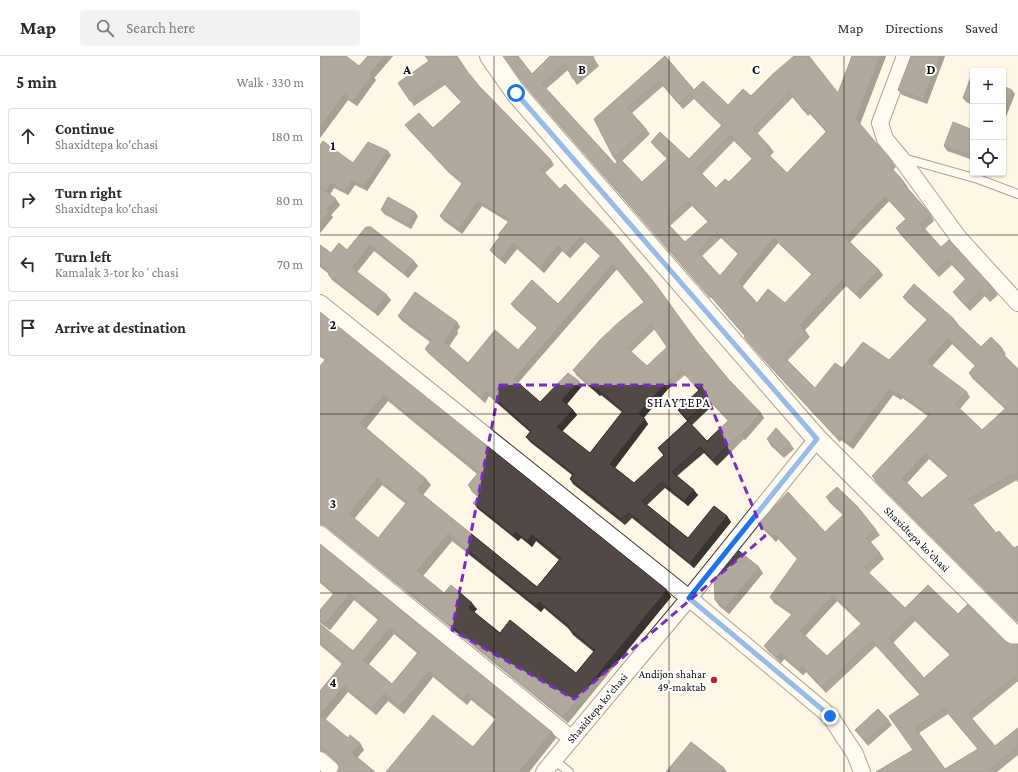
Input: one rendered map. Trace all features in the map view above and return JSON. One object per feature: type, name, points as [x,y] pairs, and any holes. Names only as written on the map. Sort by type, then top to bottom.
[{"type":"street","name":"Shaxidtepa ko'chasi","points":[[490,56],[516,93],[817,439],[1018,639]]},
{"type":"street","points":[[905,56],[880,123],[885,139],[958,237],[1018,302]]},
{"type":"street","points":[[320,303],[689,598],[830,716],[855,754],[862,772]]},
{"type":"street","name":"Shaxidtepa ko'chasi","points":[[549,766],[689,598],[817,439]]},
{"type":"street","points":[[320,534],[572,739]]},
{"type":"street","points":[[320,760],[334,772]]},
{"type":"lane","points":[[900,158],[978,179],[1018,194]]},
{"type":"lane","points":[[549,766],[569,772]]},
{"type":"highlighted area","points":[[500,385],[702,385],[765,536],[574,699],[452,630]]},
{"type":"building","points":[[320,56],[346,56],[359,66],[368,56],[385,56],[370,73],[372,75],[353,101],[344,94],[320,128]]},
{"type":"building","points":[[425,56],[457,56],[479,86],[551,160],[541,169],[560,189],[565,184],[618,239],[653,281],[696,340],[729,380],[761,413],[741,435],[740,434],[713,460],[700,447],[672,472],[694,490],[684,501],[662,482],[642,501],[688,538],[714,506],[727,516],[690,563],[629,513],[621,519],[570,479],[574,474],[526,437],[531,431],[486,391],[481,397],[456,376],[425,349],[432,340],[398,316],[415,292],[457,322],[444,342],[468,363],[495,330],[518,350],[538,327],[511,304],[532,280],[558,304],[601,256],[581,236],[566,253],[558,246],[540,267],[514,243],[501,259],[490,250],[500,236],[498,235],[510,220],[478,201],[459,229],[440,216],[463,182],[445,168],[405,125],[419,113],[433,128],[462,102],[442,80],[410,101],[398,83],[429,61]],"holes":[[[613,264],[644,302],[619,322],[600,340],[573,370],[623,411],[590,453],[557,427],[573,410],[562,400],[579,381],[568,373],[540,402],[514,379]],[[651,324],[667,347],[647,366],[627,348]],[[681,370],[699,390],[678,410],[687,420],[709,400],[729,420],[707,441],[688,421],[658,448],[664,455],[634,483],[610,464],[645,419],[639,413],[664,385]]]},
{"type":"building","points":[[504,56],[518,56],[532,74],[550,56],[592,56],[595,60],[573,79],[565,64],[542,84],[615,164],[621,160],[642,182],[668,158],[651,142],[660,132],[689,159],[722,125],[690,94],[692,92],[679,104],[659,81],[627,108],[646,129],[614,158],[594,119],[665,56],[694,90],[703,81],[728,105],[743,89],[751,96],[794,56],[809,56],[838,93],[852,56],[880,56],[856,119],[892,162],[889,165],[904,182],[903,183],[931,215],[920,224],[941,247],[949,240],[994,289],[986,297],[981,290],[966,306],[953,292],[966,279],[948,260],[935,272],[896,228],[906,219],[885,196],[845,238],[879,270],[856,294],[842,280],[800,325],[806,332],[783,356],[815,388],[835,363],[842,368],[863,342],[889,360],[928,319],[903,297],[914,284],[954,319],[953,320],[981,347],[991,337],[1002,348],[1000,351],[1018,369],[1018,482],[1014,474],[968,499],[996,533],[999,531],[1014,548],[1018,546],[1018,621],[872,476],[930,414],[898,393],[897,395],[889,389],[849,444],[837,435],[836,437],[744,337],[745,336],[707,292],[706,293],[521,80]],"holes":[[[789,92],[804,111],[806,108],[827,131],[787,173],[766,152],[770,147],[753,129]],[[730,135],[753,158],[729,182],[725,179],[716,188],[697,169]],[[688,201],[709,221],[685,242],[665,221]],[[717,232],[739,253],[720,276],[698,252]],[[774,238],[812,274],[785,303],[768,289],[757,303],[738,282]],[[948,338],[976,365],[969,373],[1006,408],[982,430],[955,404],[967,392],[927,362]],[[926,453],[949,475],[922,498],[902,478]]]},
{"type":"building","points":[[911,56],[940,56],[923,99],[898,90]]},
{"type":"building","points":[[970,79],[970,101],[963,98]]},
{"type":"building","points":[[1006,87],[1012,90],[1006,105]]},
{"type":"building","points":[[953,122],[970,129],[970,156],[944,146]]},
{"type":"building","points":[[323,141],[353,163],[368,142],[388,151],[364,186],[352,181],[345,191],[331,183],[326,191],[320,187],[320,145]]},
{"type":"building","points":[[320,187],[336,199],[327,210],[329,212],[320,223]]},
{"type":"building","points":[[388,197],[415,212],[409,225],[381,210]]},
{"type":"building","points":[[366,227],[371,227],[414,261],[404,273],[370,245],[352,268],[387,295],[374,311],[328,274],[330,272],[320,264],[320,245],[331,253],[339,243],[347,250]]},
{"type":"building","points":[[320,312],[667,590],[563,717],[320,520],[320,366],[326,359],[320,354]],"holes":[[[384,395],[479,472],[468,485],[480,495],[473,503],[513,535],[516,532],[527,541],[532,535],[561,558],[537,587],[417,490],[426,479],[360,423]],[[378,478],[407,502],[378,538],[349,514]],[[448,534],[536,606],[539,602],[595,650],[576,673],[510,620],[500,633],[469,608],[472,603],[451,585],[444,593],[417,571]]]},
{"type":"building","points":[[776,428],[790,443],[780,452],[767,439]]},
{"type":"building","points":[[837,487],[857,506],[876,530],[866,538],[880,553],[864,568],[905,608],[928,585],[958,614],[968,604],[1006,642],[1018,644],[1018,681],[1014,677],[968,714],[995,746],[1018,728],[1018,746],[987,772],[876,772],[913,750],[889,716],[921,694],[872,641],[822,687],[802,666],[799,670],[781,653],[777,657],[764,646],[793,613],[770,597],[798,558],[775,534],[772,536],[759,523],[788,492],[825,532],[844,514],[826,497]],"holes":[[[833,595],[862,623],[827,656],[800,631]],[[911,615],[951,654],[924,678],[889,638]],[[944,708],[978,749],[945,769],[915,728]]]},
{"type":"building","points":[[320,544],[552,732],[519,772],[386,772],[433,715],[473,747],[497,718],[467,693],[463,699],[429,671],[399,707],[384,694],[372,709],[344,686],[320,715],[320,691],[344,662],[320,643],[320,624],[353,651],[380,618],[350,594],[325,624],[320,620],[320,610],[335,593],[320,581]],"holes":[[[390,628],[419,652],[392,684],[363,660]]]},
{"type":"building","points":[[739,551],[759,567],[725,608],[715,600],[714,581]]},
{"type":"building","points":[[878,709],[889,721],[865,741],[855,730]]},
{"type":"building","points":[[320,715],[348,738],[350,735],[360,743],[352,753],[375,772],[337,772],[339,768],[338,762],[320,746]]},
{"type":"building","points":[[691,742],[724,768],[721,772],[666,772]]},
{"type":"place","name":"Andijon shahar 49-maktab","points":[[714,680]]},
{"type":"district","name":"SHAYTEPA","points":[[679,402]]},
{"type":"route","points":[[516,93],[817,439],[689,598],[830,716]]}]
